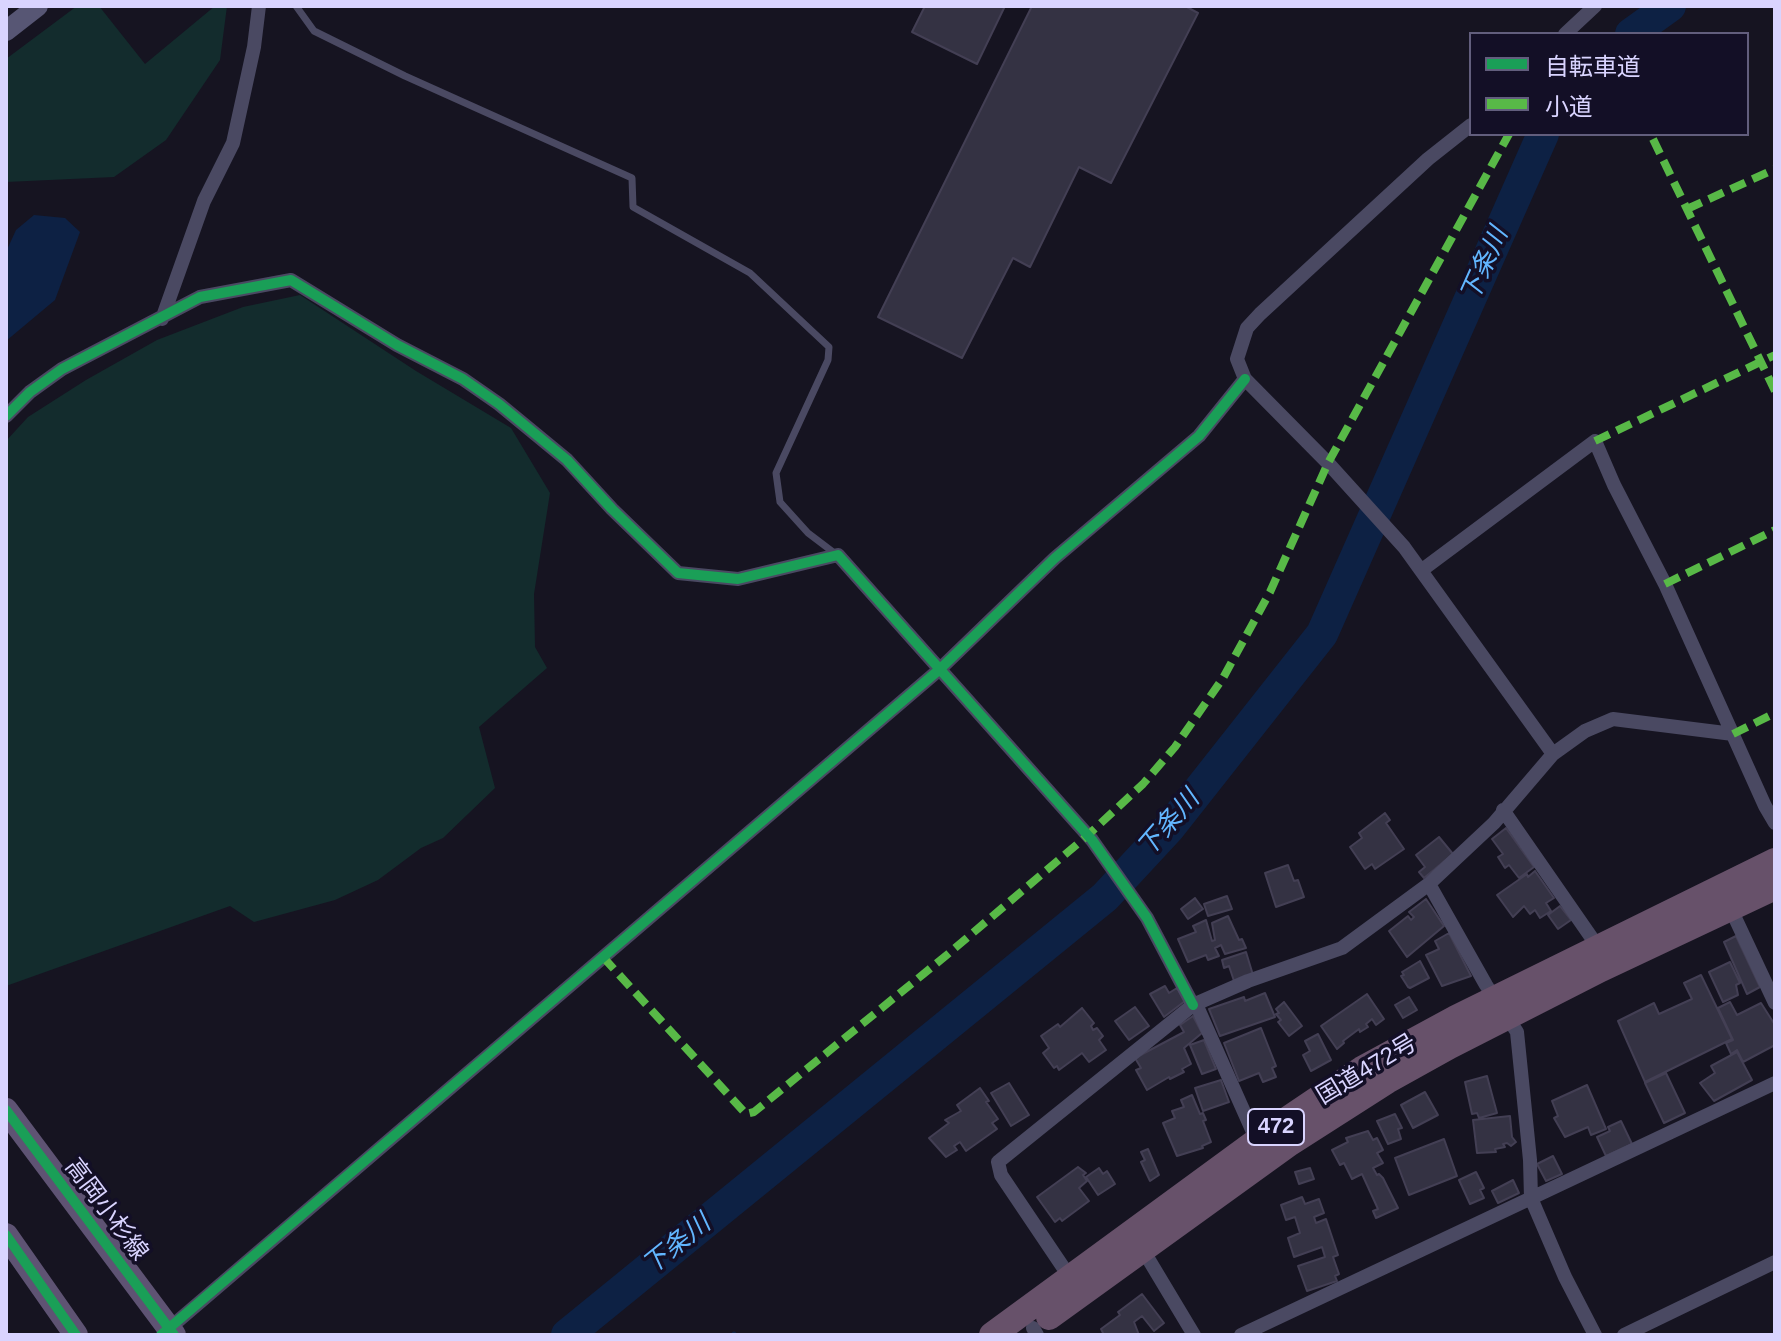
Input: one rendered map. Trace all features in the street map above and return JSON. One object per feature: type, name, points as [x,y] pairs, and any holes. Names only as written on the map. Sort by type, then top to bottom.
[{"type":"highway","name":"国道472号","points":[[992,1335],[1257,1141],[1362,1069],[1456,1018],[1503,1008],[1726,897],[1775,861]]},
{"type":"highway","name":"国道472号","points":[[1031,1333],[1290,1143],[1598,947],[1726,897],[1775,887]]},
{"type":"main road","name":"高岡小杉線","points":[[6,1110],[168,1333]]},
{"type":"main road","points":[[6,1235],[76,1335]]},
{"type":"street","points":[[6,31],[38,6]]},
{"type":"street","points":[[162,319],[204,201],[233,143],[254,47],[259,6]]},
{"type":"street","points":[[1567,32],[1595,6]]},
{"type":"street","points":[[1469,127],[1428,159],[1247,328],[1237,359],[1245,379],[1404,547],[1553,754]]},
{"type":"street","points":[[6,416],[30,392],[62,369],[200,297],[291,280],[397,345],[463,379],[499,404],[567,460],[678,573],[738,579],[838,555],[1092,840],[1147,918],[1195,1004],[1257,1141]]},
{"type":"street","points":[[168,1333],[940,669],[1055,558],[1199,436],[1245,379]]},
{"type":"street","points":[[1422,570],[1595,441],[1775,823]]},
{"type":"street","points":[[1071,1279],[1001,1175],[998,1162],[1195,1004],[1248,981],[1342,948],[1429,884],[1494,823],[1553,754],[1585,731],[1613,719],[1733,734]]},
{"type":"street","points":[[1503,810],[1598,947]]},
{"type":"street","points":[[1429,884],[1517,1032],[1531,1198],[1565,1277],[1595,1335]]},
{"type":"street","points":[[1726,897],[1775,1003]]},
{"type":"street","points":[[1241,1335],[1775,1083]]},
{"type":"street","points":[[1143,1250],[1194,1335]]},
{"type":"street","points":[[1624,1335],[1775,1262]]},
{"type":"lane","points":[[296,6],[314,31],[405,76],[632,178],[633,207],[750,273],[829,347],[828,360],[776,473],[780,502],[808,533],[838,555]]},
{"type":"green space","points":[[77,6],[99,6],[145,64],[215,6],[227,6],[220,60],[166,140],[114,177],[6,182],[6,59]]},
{"type":"green space","points":[[300,295],[416,371],[511,428],[550,493],[534,594],[535,647],[547,668],[479,727],[495,788],[443,838],[421,848],[378,880],[335,900],[254,922],[230,906],[6,986],[6,441],[28,417],[157,340],[243,307]]},
{"type":"water","points":[[34,215],[65,218],[80,232],[55,300],[6,341],[6,252],[16,230]]},
{"type":"building","points":[[925,6],[1005,6],[977,64],[912,32]]},
{"type":"building","points":[[1032,6],[1185,6],[1198,13],[1111,183],[1079,167],[1030,267],[1013,258],[962,358],[878,317]]},
{"type":"building","points":[[1385,813],[1390,820],[1386,823],[1404,849],[1375,869],[1372,864],[1365,869],[1350,847],[1362,838],[1359,833]]},
{"type":"building","points":[[1506,828],[1534,867],[1519,878],[1509,865],[1505,868],[1498,857],[1503,854],[1492,839]]},
{"type":"building","points":[[1439,837],[1453,854],[1424,878],[1419,872],[1425,867],[1416,855]]},
{"type":"building","points":[[1288,865],[1304,897],[1276,907],[1265,873]]},
{"type":"building","points":[[1535,871],[1554,898],[1546,903],[1551,911],[1540,918],[1535,910],[1530,914],[1524,906],[1513,917],[1497,895]]},
{"type":"building","points":[[1227,896],[1232,909],[1208,916],[1204,904]]},
{"type":"building","points":[[1195,898],[1203,909],[1188,919],[1181,909]]},
{"type":"building","points":[[1426,899],[1444,926],[1407,957],[1389,931],[1408,916],[1411,920],[1414,917],[1409,912]]},
{"type":"building","points":[[1560,906],[1571,920],[1558,929],[1548,915]]},
{"type":"building","points":[[1228,916],[1246,948],[1225,954],[1221,945],[1215,948],[1219,956],[1208,960],[1206,955],[1188,962],[1178,939],[1196,932],[1193,926],[1206,920],[1212,941],[1215,940],[1212,923]]},
{"type":"building","points":[[1449,933],[1471,976],[1442,986],[1426,955],[1439,949],[1435,941]]},
{"type":"building","points":[[1736,936],[1760,987],[1747,994],[1724,942]]},
{"type":"building","points":[[1246,952],[1253,975],[1234,981],[1229,966],[1224,968],[1222,960]]},
{"type":"building","points":[[1420,961],[1429,978],[1410,988],[1401,976],[1404,975],[1402,972]]},
{"type":"building","points":[[1730,962],[1740,983],[1736,985],[1738,995],[1723,1002],[1709,972]]},
{"type":"building","points":[[1701,975],[1732,1039],[1645,1082],[1618,1021],[1654,1003],[1659,1014],[1692,999],[1684,983]]},
{"type":"building","points":[[1165,986],[1169,993],[1177,988],[1185,1001],[1164,1017],[1150,994]]},
{"type":"building","points":[[1265,993],[1275,1017],[1220,1036],[1209,1009]]},
{"type":"building","points":[[1367,994],[1384,1019],[1376,1025],[1372,1019],[1366,1024],[1368,1027],[1360,1032],[1359,1029],[1337,1049],[1321,1026]]},
{"type":"building","points":[[1409,997],[1417,1010],[1403,1018],[1395,1005]]},
{"type":"building","points":[[1284,1002],[1302,1026],[1289,1036],[1276,1014],[1279,1013],[1276,1009]]},
{"type":"building","points":[[1730,1002],[1737,1015],[1761,1003],[1775,1025],[1775,1045],[1743,1062],[1737,1050],[1731,1054],[1726,1043],[1733,1040],[1718,1008]]},
{"type":"building","points":[[1135,1007],[1149,1026],[1129,1040],[1115,1021]]},
{"type":"building","points":[[1082,1008],[1094,1023],[1091,1026],[1093,1030],[1097,1028],[1103,1036],[1099,1040],[1106,1050],[1089,1062],[1082,1053],[1059,1070],[1057,1066],[1054,1068],[1043,1053],[1049,1048],[1041,1036],[1058,1024],[1060,1027]]},
{"type":"building","points":[[1193,1016],[1202,1033],[1184,1048],[1191,1064],[1182,1069],[1184,1072],[1147,1090],[1136,1070],[1141,1068],[1135,1058],[1184,1032],[1180,1025]]},
{"type":"building","points":[[1261,1028],[1276,1066],[1272,1068],[1276,1077],[1263,1082],[1259,1073],[1239,1081],[1224,1043]]},
{"type":"building","points":[[1318,1034],[1331,1060],[1311,1071],[1303,1055],[1310,1051],[1305,1041]]},
{"type":"building","points":[[1204,1040],[1216,1069],[1202,1074],[1190,1045]]},
{"type":"building","points":[[1737,1052],[1752,1080],[1714,1101],[1700,1083],[1715,1073],[1711,1066]]},
{"type":"building","points":[[1666,1073],[1685,1113],[1664,1123],[1645,1083]]},
{"type":"building","points":[[1487,1076],[1497,1113],[1479,1118],[1477,1113],[1472,1114],[1465,1082]]},
{"type":"building","points":[[1221,1080],[1229,1102],[1203,1111],[1195,1088]]},
{"type":"building","points":[[1009,1083],[1029,1115],[1011,1126],[991,1093]]},
{"type":"building","points":[[1587,1085],[1606,1129],[1591,1135],[1588,1127],[1565,1137],[1554,1118],[1558,1116],[1552,1101]]},
{"type":"building","points":[[980,1088],[998,1119],[992,1123],[997,1129],[966,1151],[960,1142],[954,1146],[957,1150],[946,1157],[929,1138],[949,1123],[945,1120],[961,1111],[957,1105]]},
{"type":"building","points":[[1425,1092],[1438,1115],[1413,1128],[1401,1105]]},
{"type":"building","points":[[1192,1095],[1206,1120],[1203,1121],[1211,1142],[1203,1148],[1177,1156],[1163,1123],[1175,1118],[1172,1111],[1184,1107],[1181,1100]]},
{"type":"building","points":[[1395,1114],[1402,1128],[1398,1129],[1401,1139],[1388,1144],[1377,1121]]},
{"type":"building","points":[[1510,1116],[1512,1137],[1516,1142],[1511,1146],[1503,1144],[1505,1147],[1495,1149],[1496,1152],[1477,1153],[1473,1120]]},
{"type":"building","points":[[1621,1121],[1632,1144],[1606,1156],[1597,1137]]},
{"type":"building","points":[[1368,1131],[1373,1140],[1377,1138],[1383,1150],[1377,1153],[1383,1163],[1373,1168],[1383,1178],[1398,1208],[1376,1218],[1373,1211],[1378,1209],[1362,1174],[1352,1179],[1344,1163],[1340,1165],[1332,1150],[1348,1142],[1346,1138]]},
{"type":"building","points":[[1444,1139],[1457,1176],[1409,1195],[1395,1158]]},
{"type":"building","points":[[1148,1149],[1159,1175],[1150,1181],[1141,1162],[1145,1160],[1141,1152]]},
{"type":"building","points":[[1553,1156],[1562,1174],[1546,1181],[1537,1164]]},
{"type":"building","points":[[1078,1167],[1086,1173],[1083,1175],[1087,1181],[1079,1188],[1089,1201],[1062,1221],[1060,1218],[1055,1222],[1037,1197]]},
{"type":"building","points":[[1099,1168],[1103,1174],[1107,1171],[1115,1184],[1098,1195],[1086,1177]]},
{"type":"building","points":[[1310,1168],[1314,1179],[1299,1184],[1295,1172]]},
{"type":"building","points":[[1476,1172],[1484,1188],[1480,1190],[1484,1198],[1470,1204],[1459,1180]]},
{"type":"building","points":[[1513,1180],[1519,1193],[1498,1203],[1492,1191]]},
{"type":"building","points":[[1302,1197],[1305,1204],[1319,1199],[1324,1213],[1314,1217],[1316,1223],[1326,1219],[1338,1255],[1333,1257],[1339,1274],[1335,1276],[1337,1281],[1307,1291],[1298,1266],[1325,1257],[1322,1247],[1294,1257],[1288,1238],[1300,1233],[1295,1217],[1286,1220],[1281,1205]]},
{"type":"building","points":[[1142,1294],[1164,1323],[1154,1331],[1142,1316],[1134,1322],[1139,1335],[1104,1335],[1101,1329]]},
{"type":"waterway","name":"下条川","points":[[1634,32],[1670,6]]},
{"type":"waterway","name":"下条川","points":[[567,1335],[1105,897],[1169,828],[1322,634],[1542,136]]},
{"type":"marked path","points":[[603,957],[746,1114],[754,1112],[1088,835],[1143,784],[1175,747],[1223,678],[1270,592],[1328,463],[1508,136]]},
{"type":"marked path","points":[[1653,139],[1775,391]]},
{"type":"marked path","points":[[1687,209],[1775,169]]},
{"type":"marked path","points":[[1595,441],[1775,355]]},
{"type":"marked path","points":[[1665,584],[1775,530]]},
{"type":"marked path","points":[[1733,734],[1775,713]]},
{"type":"cycle path","points":[[6,416],[30,392],[62,369],[200,297],[291,280],[397,345],[463,379],[499,404],[567,460],[678,573],[738,579],[838,555],[1092,840],[1147,918],[1193,1005]]},
{"type":"cycle path","points":[[161,1335],[940,669],[1055,558],[1199,436],[1245,379]]},
{"type":"cycle path","points":[[6,1110],[174,1335]]},
{"type":"cycle path","points":[[6,1235],[76,1335]]}]
